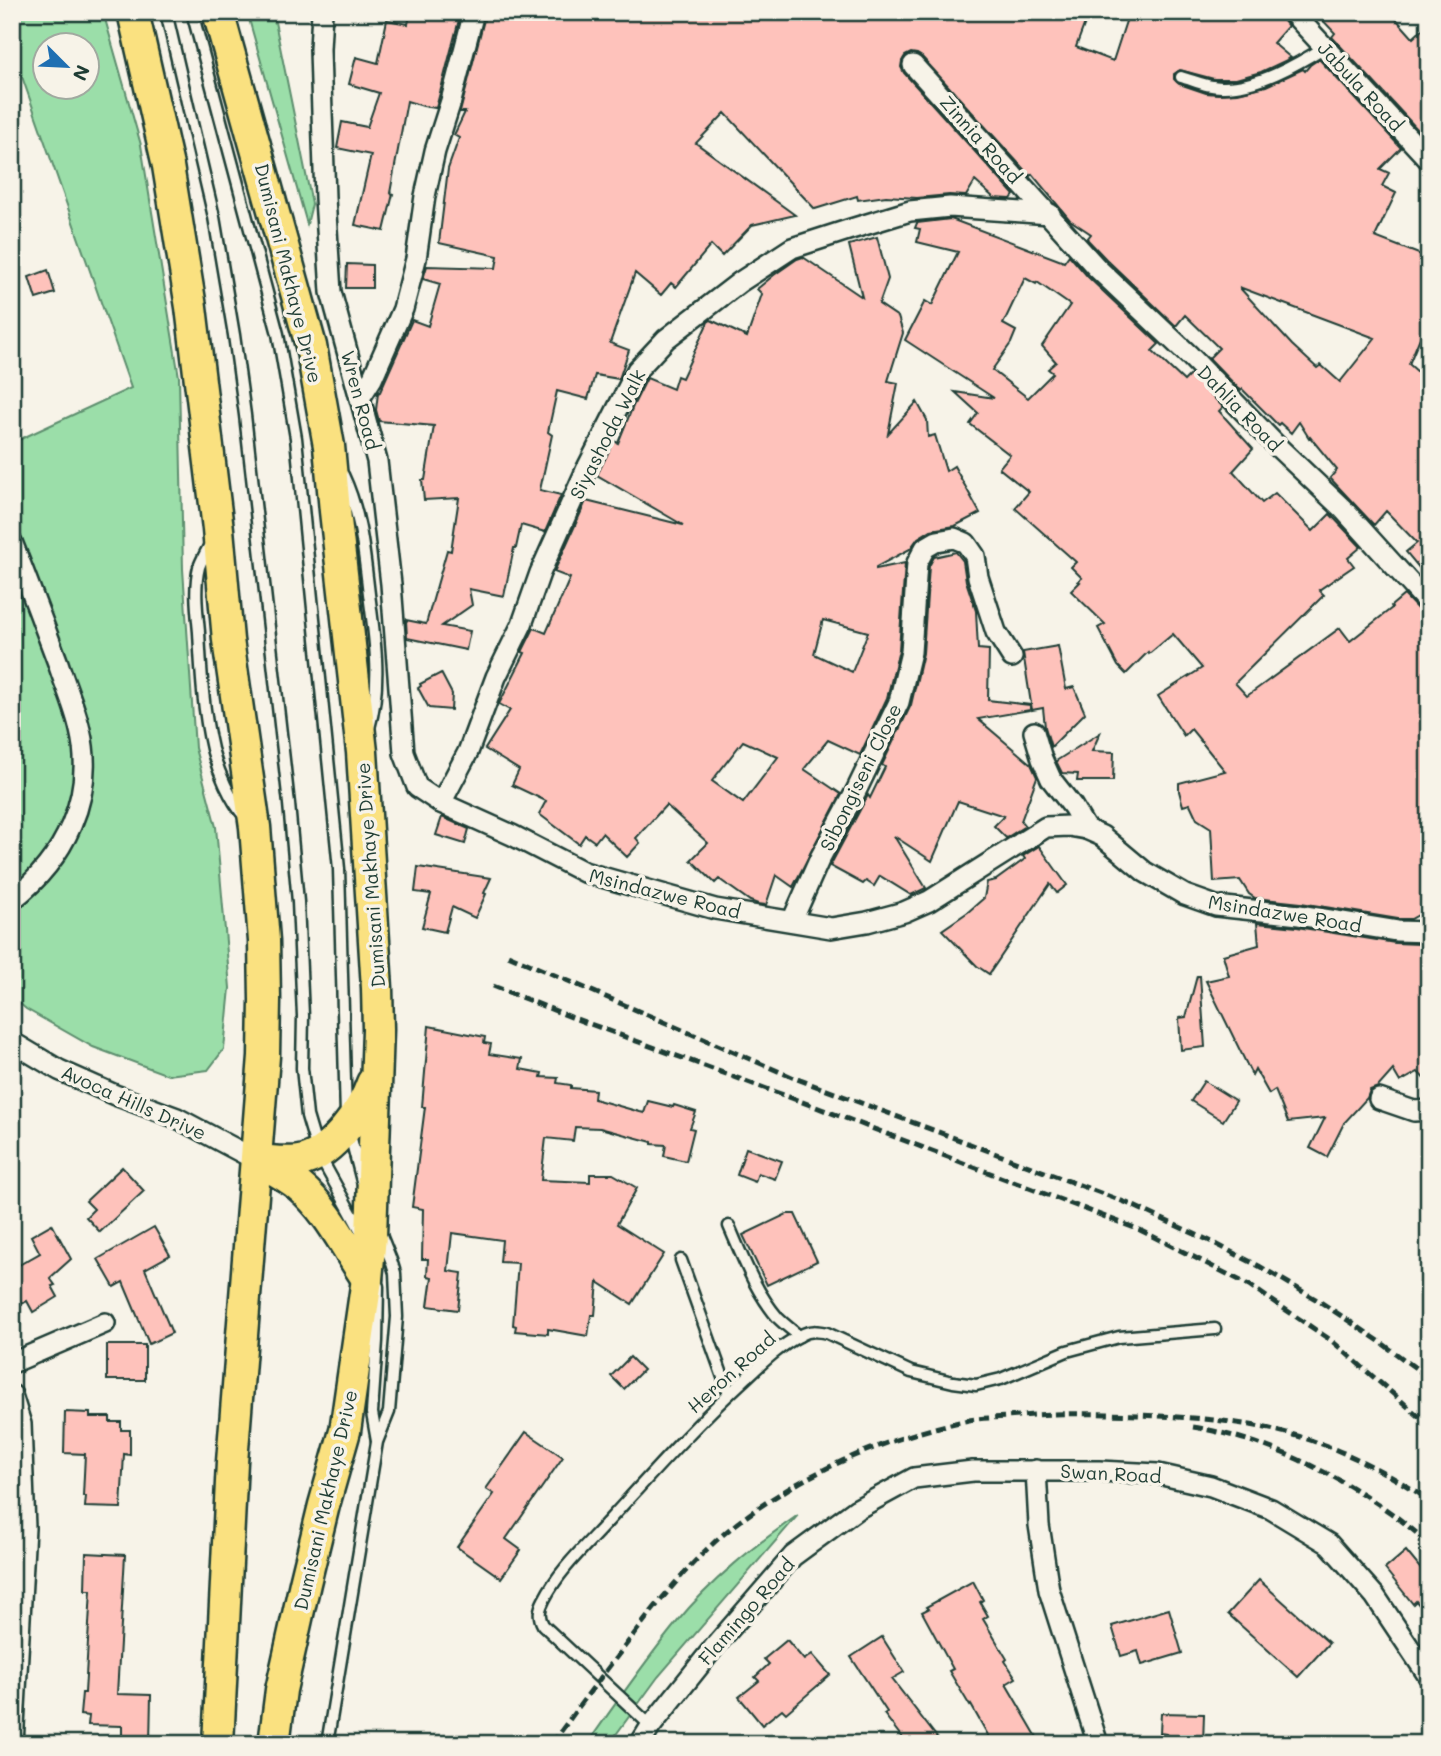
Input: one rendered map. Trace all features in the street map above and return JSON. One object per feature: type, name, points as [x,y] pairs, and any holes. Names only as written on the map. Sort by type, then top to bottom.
[{"type":"main road","points":[[133,12],[168,166],[191,307],[218,529],[228,640],[255,827],[264,941],[264,1056],[232,1462],[218,1744]]},
{"type":"main road","name":"Dumisani Makhaye Drive","points":[[218,12],[311,346],[329,446],[362,752],[377,988],[378,1029],[368,1266],[345,1431],[305,1583],[281,1690],[274,1744]]},
{"type":"main road","points":[[256,1160],[305,1160],[332,1143],[348,1126],[368,1097],[376,1073]]},
{"type":"main road","points":[[256,1160],[296,1183],[310,1195],[368,1266]]},
{"type":"street","name":"Wren Road","points":[[322,12],[321,83],[331,292],[377,461],[391,584],[404,753],[417,787]]},
{"type":"street","points":[[360,398],[372,379],[403,310],[416,259],[435,151],[452,101],[474,12]]},
{"type":"street","name":"Jabula Road","points":[[1292,12],[1429,160]]},
{"type":"street","name":"Zinnia Road","points":[[913,65],[1050,214]]},
{"type":"street","name":"Siyashoda Walk","points":[[441,803],[468,752],[496,677],[522,624],[540,573],[587,468],[637,370],[666,339],[740,282],[792,248],[910,211],[950,207],[1050,214]]},
{"type":"street","name":"Dahlia Road","points":[[1050,214],[1097,268],[1190,356],[1279,448],[1343,509],[1429,604]]},
{"type":"street","name":"Sibongiseni Close","points":[[792,921],[820,858],[899,702],[911,652],[917,563],[925,548],[937,541],[954,538],[966,543],[975,556],[984,597],[996,632],[1012,657]]},
{"type":"street","points":[[12,542],[71,702],[84,754],[79,802],[62,846],[32,884],[12,900]]},
{"type":"street","points":[[1034,732],[1051,779],[1073,807],[1086,830]]},
{"type":"street","name":"Msindazwe Road","points":[[417,787],[441,803],[584,872],[715,909],[831,928],[904,912],[929,901],[1046,827],[1069,825],[1102,836],[1145,872],[1185,895],[1216,906],[1429,932]]},
{"type":"street","name":"Avoca Hills Drive","points":[[12,1042],[59,1070],[177,1118],[256,1160]]},
{"type":"street","points":[[1378,1099],[1414,1111],[1429,1110]]},
{"type":"street","points":[[12,1363],[105,1323]]},
{"type":"street","points":[[12,1395],[20,1424],[25,1528],[13,1744]]},
{"type":"street","name":"Flamingo Road","points":[[640,1744],[651,1726],[715,1646],[793,1556],[857,1509],[914,1478],[973,1471],[1036,1470]]},
{"type":"street","name":"Swan Road","points":[[1098,1744],[1049,1590],[1039,1525],[1036,1470],[1158,1474],[1212,1486],[1271,1509],[1329,1544],[1375,1596],[1429,1677]]},
{"type":"lane","points":[[166,12],[214,217],[245,415],[298,902],[303,1016],[302,1068],[307,1116],[318,1153],[356,1222],[368,1266],[378,1283],[372,1413],[377,1442]]},
{"type":"lane","points":[[192,12],[278,334],[295,425],[339,869],[348,1126],[355,1157],[395,1273],[397,1317],[388,1412],[377,1442],[327,1744]]},
{"type":"lane","points":[[1181,77],[1209,86],[1235,86],[1279,73],[1325,47]]},
{"type":"lane","points":[[729,1226],[749,1273],[765,1301],[780,1320],[799,1336]]},
{"type":"lane","points":[[681,1260],[729,1394]]},
{"type":"lane","name":"Heron Road","points":[[651,1726],[542,1625],[539,1610],[557,1577],[659,1465],[729,1394],[799,1336],[816,1331],[827,1333],[911,1372],[976,1385],[1001,1379],[1067,1351],[1119,1337],[1215,1329]]},
{"type":"green space","points":[[12,12],[103,12],[141,145],[179,377],[183,569],[195,748],[216,827],[230,988],[224,1049],[208,1070],[168,1075],[93,1047],[26,1009],[12,997],[12,443],[131,388],[12,48]]},
{"type":"green space","points":[[247,12],[273,12],[312,204],[307,224]]},
{"type":"green space","points":[[798,1515],[658,1677],[609,1744],[587,1744],[642,1667],[690,1607],[734,1564]]},
{"type":"building","points":[[411,12],[461,12],[436,108],[407,101],[390,193],[393,194],[384,231],[355,225],[371,155],[337,148],[342,122],[367,127],[379,93],[349,84],[356,57],[378,63],[387,20],[408,24]]},
{"type":"building","points":[[486,12],[1089,12],[1076,47],[1113,61],[1129,12],[1280,12],[1288,26],[1273,43],[1291,58],[1261,72],[1236,79],[1214,79],[1180,70],[1174,74],[1174,79],[1179,84],[1206,93],[1238,93],[1266,86],[1303,69],[1305,71],[1319,59],[1401,148],[1380,169],[1389,173],[1382,186],[1396,193],[1375,237],[1429,258],[1429,304],[1422,327],[1424,328],[1409,364],[1429,382],[1429,585],[1423,579],[1426,576],[1406,552],[1417,543],[1386,511],[1374,525],[1330,478],[1337,470],[1299,422],[1291,433],[1280,423],[1278,425],[1240,390],[1209,358],[1219,348],[1185,315],[1176,326],[1106,259],[1087,239],[1091,234],[1070,220],[1032,174],[1030,176],[922,57],[911,53],[902,61],[904,73],[1014,195],[1011,199],[994,198],[975,181],[966,196],[886,196],[858,200],[857,196],[815,209],[725,113],[696,143],[795,215],[752,225],[722,256],[711,245],[676,287],[671,283],[661,295],[635,273],[610,343],[629,350],[619,379],[595,375],[588,399],[557,391],[548,432],[552,435],[540,490],[561,495],[545,532],[521,525],[504,596],[469,589],[472,605],[442,626],[470,631],[466,650],[407,638],[406,620],[426,624],[447,550],[451,551],[459,498],[424,500],[422,480],[425,480],[434,426],[379,421],[376,410],[378,393],[412,320],[428,326],[440,284],[423,279],[427,266],[496,268],[498,256],[439,243],[448,169],[459,138],[454,135],[465,112],[460,112]],"holes":[[[1239,287],[1375,338],[1340,382],[1321,365],[1317,368],[1292,345]]]},
{"type":"building","points":[[1315,12],[1390,12],[1413,38],[1429,23],[1429,121],[1419,131],[1332,37],[1335,33]]},
{"type":"building","points":[[951,219],[1064,262],[1069,255],[1088,277],[1159,344],[1152,351],[1184,381],[1191,374],[1223,407],[1219,411],[1253,449],[1233,471],[1262,503],[1275,493],[1313,531],[1330,514],[1361,547],[1348,558],[1354,566],[1319,590],[1324,595],[1235,683],[1247,696],[1340,628],[1350,641],[1392,608],[1404,595],[1420,612],[1429,616],[1429,909],[1411,919],[1398,919],[1255,898],[1240,880],[1214,882],[1211,828],[1197,819],[1190,804],[1183,806],[1179,783],[1225,771],[1191,729],[1184,736],[1158,696],[1202,668],[1173,634],[1149,654],[1148,652],[1126,674],[1118,666],[1098,628],[1105,624],[1071,591],[1082,578],[1071,567],[1076,562],[1015,508],[1029,492],[999,468],[1010,455],[970,424],[978,413],[955,392],[994,398],[905,340],[925,301],[932,305],[958,252],[917,242],[920,229],[915,228],[917,223]],"holes":[[[1025,278],[1036,284],[1037,282],[1070,305],[1042,346],[1056,362],[1048,369],[1053,373],[1028,398],[992,370],[1016,331],[1003,324]]]},
{"type":"building","points":[[877,237],[888,279],[879,304],[898,317],[903,333],[888,381],[898,383],[888,434],[917,402],[927,420],[928,437],[935,435],[946,471],[954,466],[980,513],[955,526],[931,530],[918,538],[910,549],[876,567],[905,563],[899,650],[887,698],[860,755],[828,740],[804,769],[841,794],[793,887],[776,875],[766,905],[758,904],[719,879],[715,883],[691,860],[708,843],[666,805],[636,838],[640,843],[627,857],[602,833],[595,842],[585,835],[579,844],[539,814],[546,801],[512,785],[519,770],[485,749],[510,710],[499,704],[525,653],[522,652],[534,628],[546,633],[570,578],[554,572],[586,501],[683,525],[597,475],[614,441],[618,443],[647,378],[673,389],[677,376],[682,378],[711,320],[747,337],[762,294],[757,289],[797,259],[803,257],[862,297],[849,245]],"holes":[[[823,620],[868,632],[852,672],[814,654]],[[743,741],[778,757],[743,803],[712,781]]]},
{"type":"building","points":[[347,264],[372,265],[372,288],[346,288]]},
{"type":"building","points":[[48,270],[55,293],[36,299],[29,277]]},
{"type":"building","points":[[956,552],[963,561],[966,581],[976,611],[978,649],[989,650],[988,700],[1030,705],[1030,710],[978,719],[1031,764],[1037,777],[1021,821],[1025,826],[1006,838],[994,826],[1004,816],[958,801],[932,861],[894,836],[926,888],[911,895],[880,876],[874,886],[866,881],[863,884],[830,866],[868,795],[870,798],[885,767],[882,765],[911,705],[923,653],[929,566],[934,557]]},
{"type":"building","points":[[1058,646],[1066,689],[1074,687],[1085,713],[1051,747],[1043,708],[1032,710],[1023,652]]},
{"type":"building","points":[[441,673],[452,694],[451,710],[429,708],[418,688],[420,684]]},
{"type":"building","points":[[1100,733],[1092,751],[1114,752],[1113,781],[1077,781],[1078,774],[1062,773],[1056,761]]},
{"type":"building","points":[[442,817],[469,829],[465,844],[436,835]]},
{"type":"building","points":[[1039,846],[1067,885],[1057,893],[1050,884],[989,974],[977,966],[942,930],[984,898],[987,882],[996,880]]},
{"type":"building","points":[[418,867],[491,878],[475,918],[452,907],[445,932],[422,927],[431,894],[415,892]]},
{"type":"building","points":[[1257,923],[1395,943],[1420,944],[1429,965],[1429,1084],[1418,1072],[1400,1082],[1393,1070],[1378,1087],[1370,1090],[1367,1098],[1344,1123],[1327,1157],[1310,1148],[1325,1118],[1288,1122],[1275,1090],[1269,1094],[1255,1069],[1252,1075],[1206,981],[1229,976],[1223,955],[1259,945]]},
{"type":"building","points":[[1197,976],[1200,976],[1205,1047],[1181,1050],[1179,1018],[1186,1017]]},
{"type":"building","points":[[429,1026],[485,1037],[484,1043],[491,1044],[489,1054],[522,1059],[520,1069],[542,1073],[541,1077],[558,1078],[557,1083],[571,1085],[571,1088],[595,1090],[594,1099],[644,1113],[648,1101],[696,1112],[690,1128],[694,1129],[686,1161],[664,1156],[666,1145],[652,1144],[600,1128],[575,1127],[573,1141],[546,1138],[541,1180],[590,1182],[590,1174],[613,1174],[637,1188],[617,1224],[664,1254],[632,1304],[598,1282],[595,1315],[591,1315],[588,1336],[548,1329],[548,1334],[515,1331],[516,1326],[513,1325],[518,1263],[500,1262],[502,1240],[452,1233],[448,1271],[462,1273],[458,1310],[428,1306],[432,1277],[427,1276],[428,1259],[422,1259],[423,1209],[412,1207],[425,1107],[422,1107]]},
{"type":"building","points":[[1204,1081],[1236,1101],[1223,1121],[1191,1101]]},
{"type":"building","points":[[746,1148],[782,1161],[775,1179],[758,1173],[755,1182],[737,1175]]},
{"type":"building","points":[[122,1167],[144,1191],[100,1232],[86,1217],[94,1209],[86,1201]]},
{"type":"building","points":[[787,1214],[795,1214],[817,1261],[767,1285],[743,1235]]},
{"type":"building","points":[[52,1224],[71,1259],[50,1278],[58,1297],[33,1312],[27,1301],[22,1304],[12,1287],[12,1269],[40,1253],[31,1236]]},
{"type":"building","points":[[154,1227],[170,1255],[145,1269],[172,1333],[149,1344],[123,1282],[114,1287],[98,1259]]},
{"type":"building","points":[[107,1345],[145,1345],[145,1380],[107,1380]]},
{"type":"building","points":[[630,1357],[643,1370],[624,1389],[611,1376]]},
{"type":"building","points":[[65,1412],[90,1413],[90,1417],[110,1417],[110,1422],[121,1422],[121,1430],[130,1430],[130,1455],[124,1454],[121,1508],[85,1507],[85,1454],[64,1453]]},
{"type":"building","points":[[526,1432],[563,1457],[506,1539],[521,1550],[501,1578],[457,1547],[494,1494],[486,1489]]},
{"type":"building","points":[[1406,1551],[1429,1579],[1429,1617],[1416,1601],[1413,1604],[1385,1569]]},
{"type":"building","points":[[86,1553],[125,1555],[117,1694],[151,1695],[150,1744],[122,1744],[122,1726],[88,1725],[89,1716],[80,1715],[82,1693],[85,1693],[91,1590],[85,1590]]},
{"type":"building","points":[[1259,1580],[1329,1643],[1298,1677],[1228,1614]]},
{"type":"building","points":[[973,1581],[988,1616],[983,1619],[1016,1678],[1006,1684],[1041,1744],[993,1744],[949,1671],[953,1669],[922,1612],[928,1609],[926,1607]]},
{"type":"building","points":[[1169,1609],[1182,1653],[1142,1665],[1138,1651],[1121,1656],[1112,1626]]},
{"type":"building","points":[[882,1637],[904,1672],[892,1679],[942,1744],[907,1744],[884,1714],[887,1712],[851,1657]]},
{"type":"building","points":[[787,1640],[804,1660],[812,1654],[830,1675],[786,1713],[782,1709],[762,1725],[739,1697],[759,1681],[755,1677],[769,1664],[764,1659]]},
{"type":"building","points":[[1161,1713],[1204,1714],[1203,1744],[1167,1744],[1167,1734],[1160,1733]]},
{"type":"railway","points":[[508,955],[792,1077],[1127,1203],[1208,1240],[1319,1301],[1429,1378]]},
{"type":"railway","points":[[493,986],[1140,1230],[1249,1285],[1332,1341],[1429,1425]]},
{"type":"railway","points":[[552,1744],[661,1599],[731,1528],[784,1491],[842,1461],[933,1429],[975,1419],[1057,1414],[1156,1416],[1229,1422],[1301,1437],[1334,1449],[1383,1472],[1429,1500]]},
{"type":"railway","points":[[1193,1427],[1271,1448],[1321,1470],[1396,1516],[1429,1543]]}]
